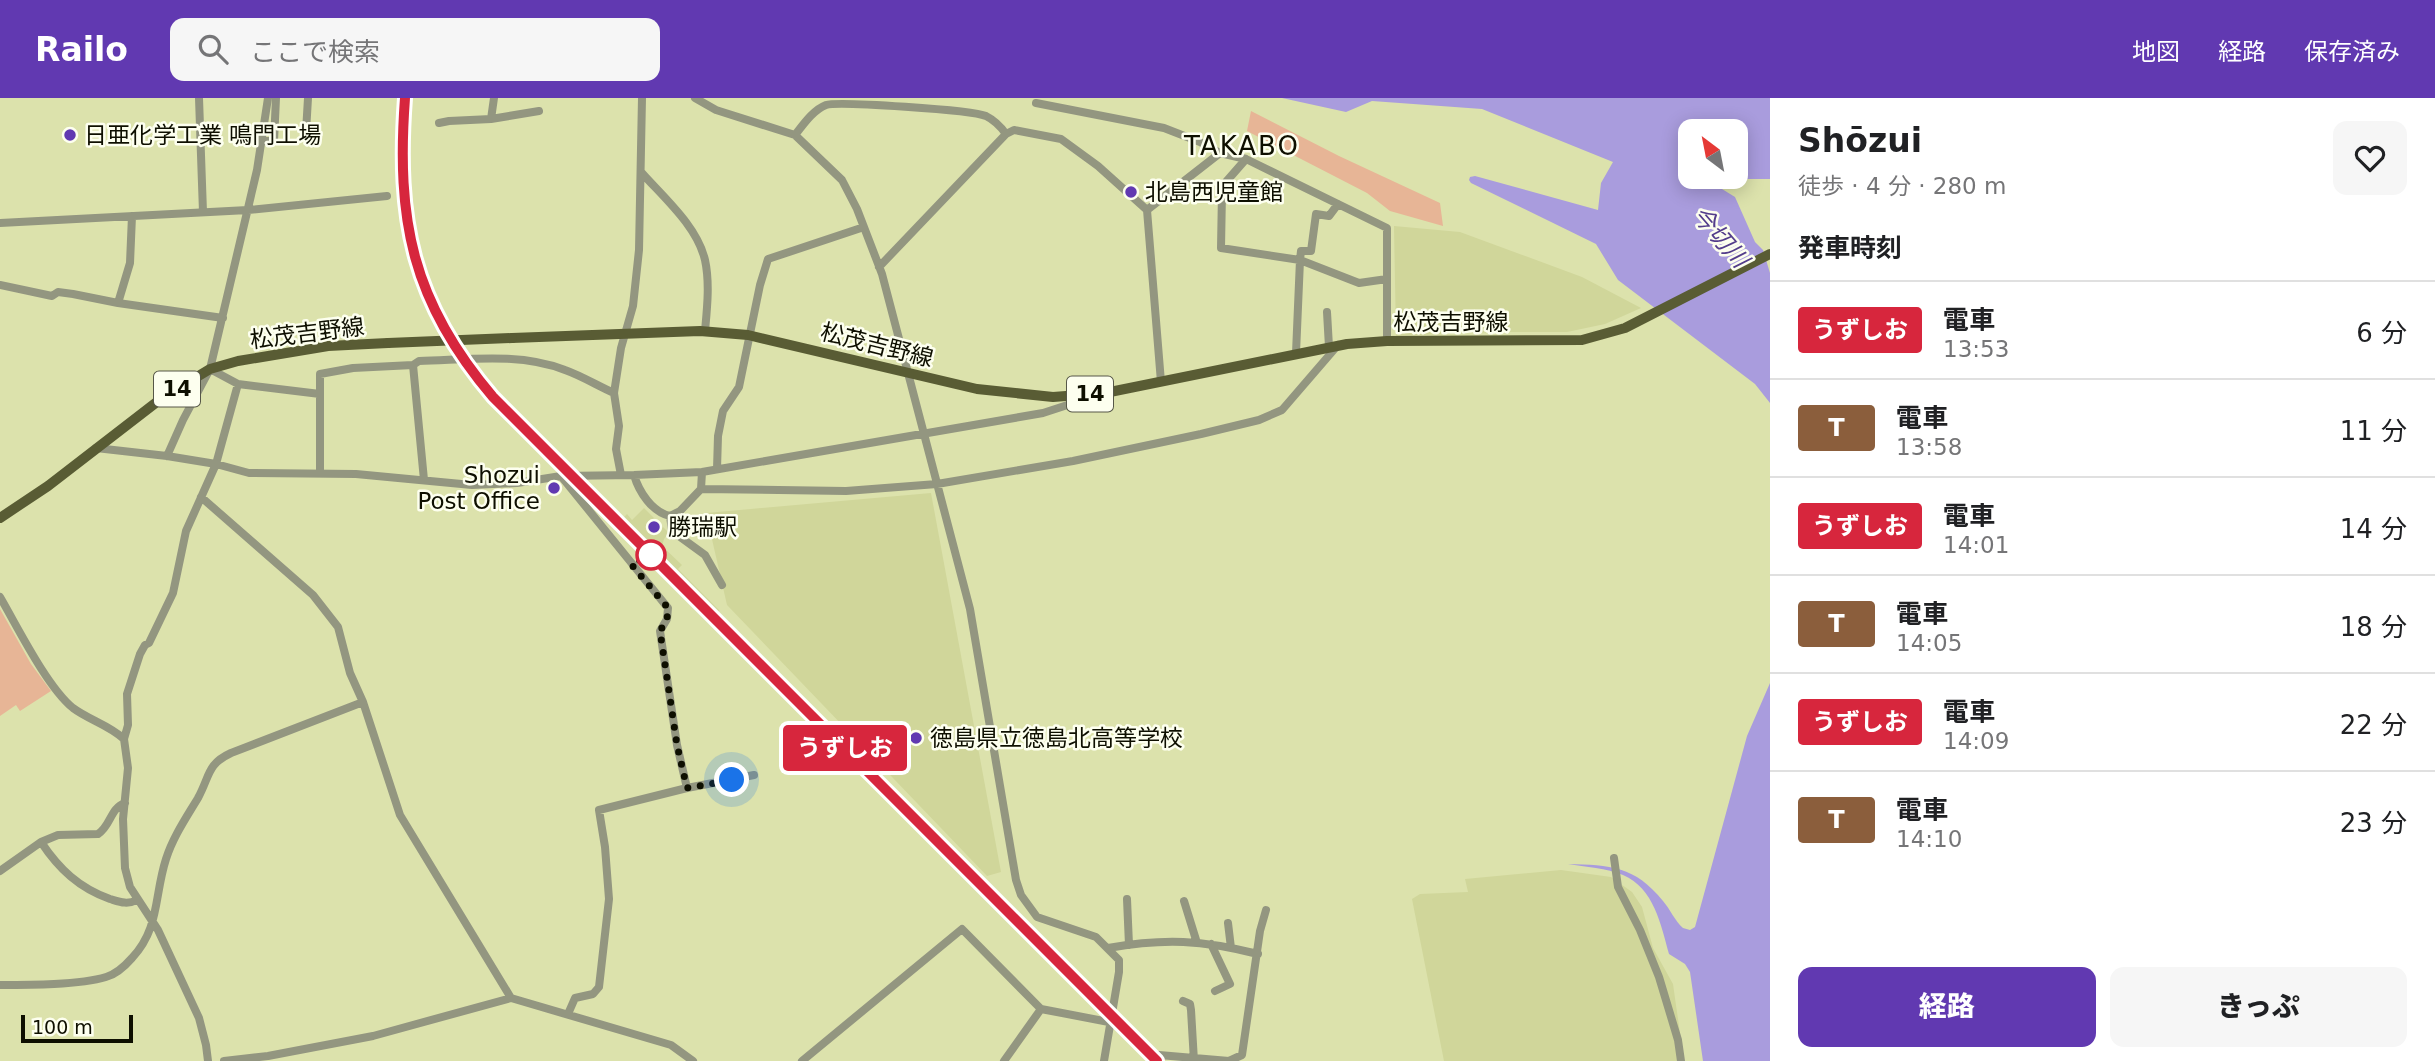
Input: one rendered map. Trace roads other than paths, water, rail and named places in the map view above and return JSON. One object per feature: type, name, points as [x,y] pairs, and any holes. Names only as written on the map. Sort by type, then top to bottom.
[{"type":"main road","name":"松茂吉野線","points":[[0,518],[162,398],[210,369],[238,361],[328,346],[705,331],[748,335],[977,389],[1053,397],[1105,393],[1334,346],[1388,341],[1581,340],[1625,328],[1770,254]]},
{"type":"street","points":[[199,98],[203,212]]},
{"type":"street","points":[[167,456],[210,369],[248,210],[268,98]]},
{"type":"street","points":[[262,141],[274,141],[276,98]]},
{"type":"street","points":[[306,132],[308,98]]},
{"type":"street","points":[[491,119],[494,98]]},
{"type":"street","points":[[621,475],[616,449],[619,426],[614,393],[633,306],[636,278],[642,205],[642,98]]},
{"type":"street","points":[[695,98],[716,110],[795,135],[842,180],[864,227],[879,267],[970,610],[1016,880],[1021,895],[1037,917],[1096,937],[1119,960],[1104,1061]]},
{"type":"street","points":[[1036,103],[1164,128],[1220,153],[1246,159],[1387,228],[1388,341]]},
{"type":"street","points":[[795,135],[817,110],[834,104],[946,108],[971,112],[986,116],[1006,134]]},
{"type":"street","points":[[439,123],[491,119],[539,111]]},
{"type":"street","points":[[879,267],[1006,134],[1014,130],[1061,139],[1098,166],[1146,210],[1161,382]]},
{"type":"street","points":[[1146,210],[1220,153]]},
{"type":"street","points":[[1246,159],[1225,183],[1222,192],[1221,248],[1300,260],[1359,283],[1387,279]]},
{"type":"street","points":[[641,173],[682,219],[701,247],[706,273],[705,331]]},
{"type":"street","points":[[0,223],[248,210],[387,196]]},
{"type":"street","points":[[1296,353],[1301,251],[1311,251],[1316,214],[1329,216],[1338,204]]},
{"type":"street","points":[[118,303],[130,263],[132,216]]},
{"type":"street","points":[[717,469],[718,436],[723,411],[739,387],[748,335],[768,259],[864,227]]},
{"type":"street","points":[[0,285],[52,296],[58,292],[66,293],[223,318]]},
{"type":"street","points":[[701,488],[846,491],[937,484],[1117,453],[1259,420],[1282,411],[1334,346],[1327,312]]},
{"type":"street","points":[[320,473],[320,374],[354,368],[413,365],[419,361],[523,360],[567,370],[614,393]]},
{"type":"street","points":[[413,365],[424,480]]},
{"type":"street","points":[[210,369],[238,384],[320,394]]},
{"type":"street","points":[[208,1061],[199,1018],[153,922],[137,900],[125,869],[123,850],[128,768],[124,739],[128,726],[129,684],[145,645],[149,643],[173,593],[186,531],[216,464],[238,384]]},
{"type":"street","points":[[96,449],[167,456],[216,464],[249,473],[356,474],[472,485],[517,483],[561,476],[702,472],[1043,412],[1105,393]]},
{"type":"street","points":[[634,475],[639,492],[663,514],[670,516],[680,511],[701,488],[702,472]]},
{"type":"street","points":[[561,476],[668,608],[667,619],[660,631],[677,745],[687,788]]},
{"type":"street","points":[[201,496],[328,611],[338,628],[350,673],[363,702],[401,815],[511,998]]},
{"type":"street","points":[[670,516],[672,531],[705,555],[722,585]]},
{"type":"street","points":[[0,597],[42,668],[65,700],[72,708],[117,732],[124,739]]},
{"type":"street","points":[[0,985],[97,979],[116,973],[143,947],[153,922],[163,867],[172,843],[214,764],[231,752],[363,702]]},
{"type":"street","points":[[568,1014],[575,998],[593,994],[599,988],[609,899],[599,810],[754,775]]},
{"type":"street","points":[[0,870],[41,842],[58,835],[98,834],[104,831],[116,808],[125,803]]},
{"type":"street","points":[[41,842],[57,863],[81,886],[119,902],[129,904],[137,900]]},
{"type":"street","points":[[1614,858],[1618,887],[1640,930],[1659,977],[1678,1040],[1681,1061]]},
{"type":"street","points":[[1127,899],[1129,945]]},
{"type":"street","points":[[1184,901],[1197,943]]},
{"type":"street","points":[[1159,1055],[1228,1060],[1242,1055],[1260,931],[1266,910]]},
{"type":"street","points":[[1228,923],[1231,948]]},
{"type":"street","points":[[803,1061],[962,929],[1041,1009],[1109,1022]]},
{"type":"street","points":[[1108,948],[1159,940],[1211,944],[1258,954]]},
{"type":"street","points":[[1211,944],[1230,984],[1215,991]]},
{"type":"street","points":[[224,1061],[268,1056],[373,1036],[511,998],[671,1045],[694,1061]]},
{"type":"street","points":[[1183,1002],[1190,1003],[1194,1059]]},
{"type":"street","points":[[1004,1061],[1041,1009]]},
{"type":"water","name":"今切川","points":[[1282,98],[1770,98],[1770,179],[1748,179],[1748,119],[1678,119],[1678,189],[1722,189],[1735,197],[1755,242],[1763,250],[1770,273],[1770,403],[1755,384],[1618,280],[1596,244],[1469,180],[1475,176],[1598,210],[1601,183],[1613,162],[1482,109],[1372,101],[1346,112]]},
{"type":"water","points":[[1770,683],[1770,1061],[1703,1061],[1690,972],[1685,964],[1669,954],[1655,908],[1649,898],[1634,881],[1623,875],[1568,864],[1597,865],[1632,874],[1653,889],[1683,928],[1690,930],[1695,927],[1747,736]]},
{"type":"railway","points":[[405,98],[404,182],[408,221],[416,257],[427,293],[444,327],[493,397],[1157,1061]]},
{"type":"train","name":"うずしお","points":[[405,98],[405,216],[414,257],[443,326],[473,373],[493,397],[656,561],[1157,1061]]},
{"type":"place","name":"日亜化学工業 鳴門工場","points":[[70,135]]},
{"type":"place","name":"北島西児童館","points":[[1131,192]]},
{"type":"place","name":"Shozui Post Office","points":[[554,488]]},
{"type":"place","name":"勝瑞駅","points":[[654,527]]},
{"type":"place","name":"徳島県立徳島北高等学校","points":[[916,738]]},
{"type":"district","name":"TAKABO","points":[[1242,146]]}]
